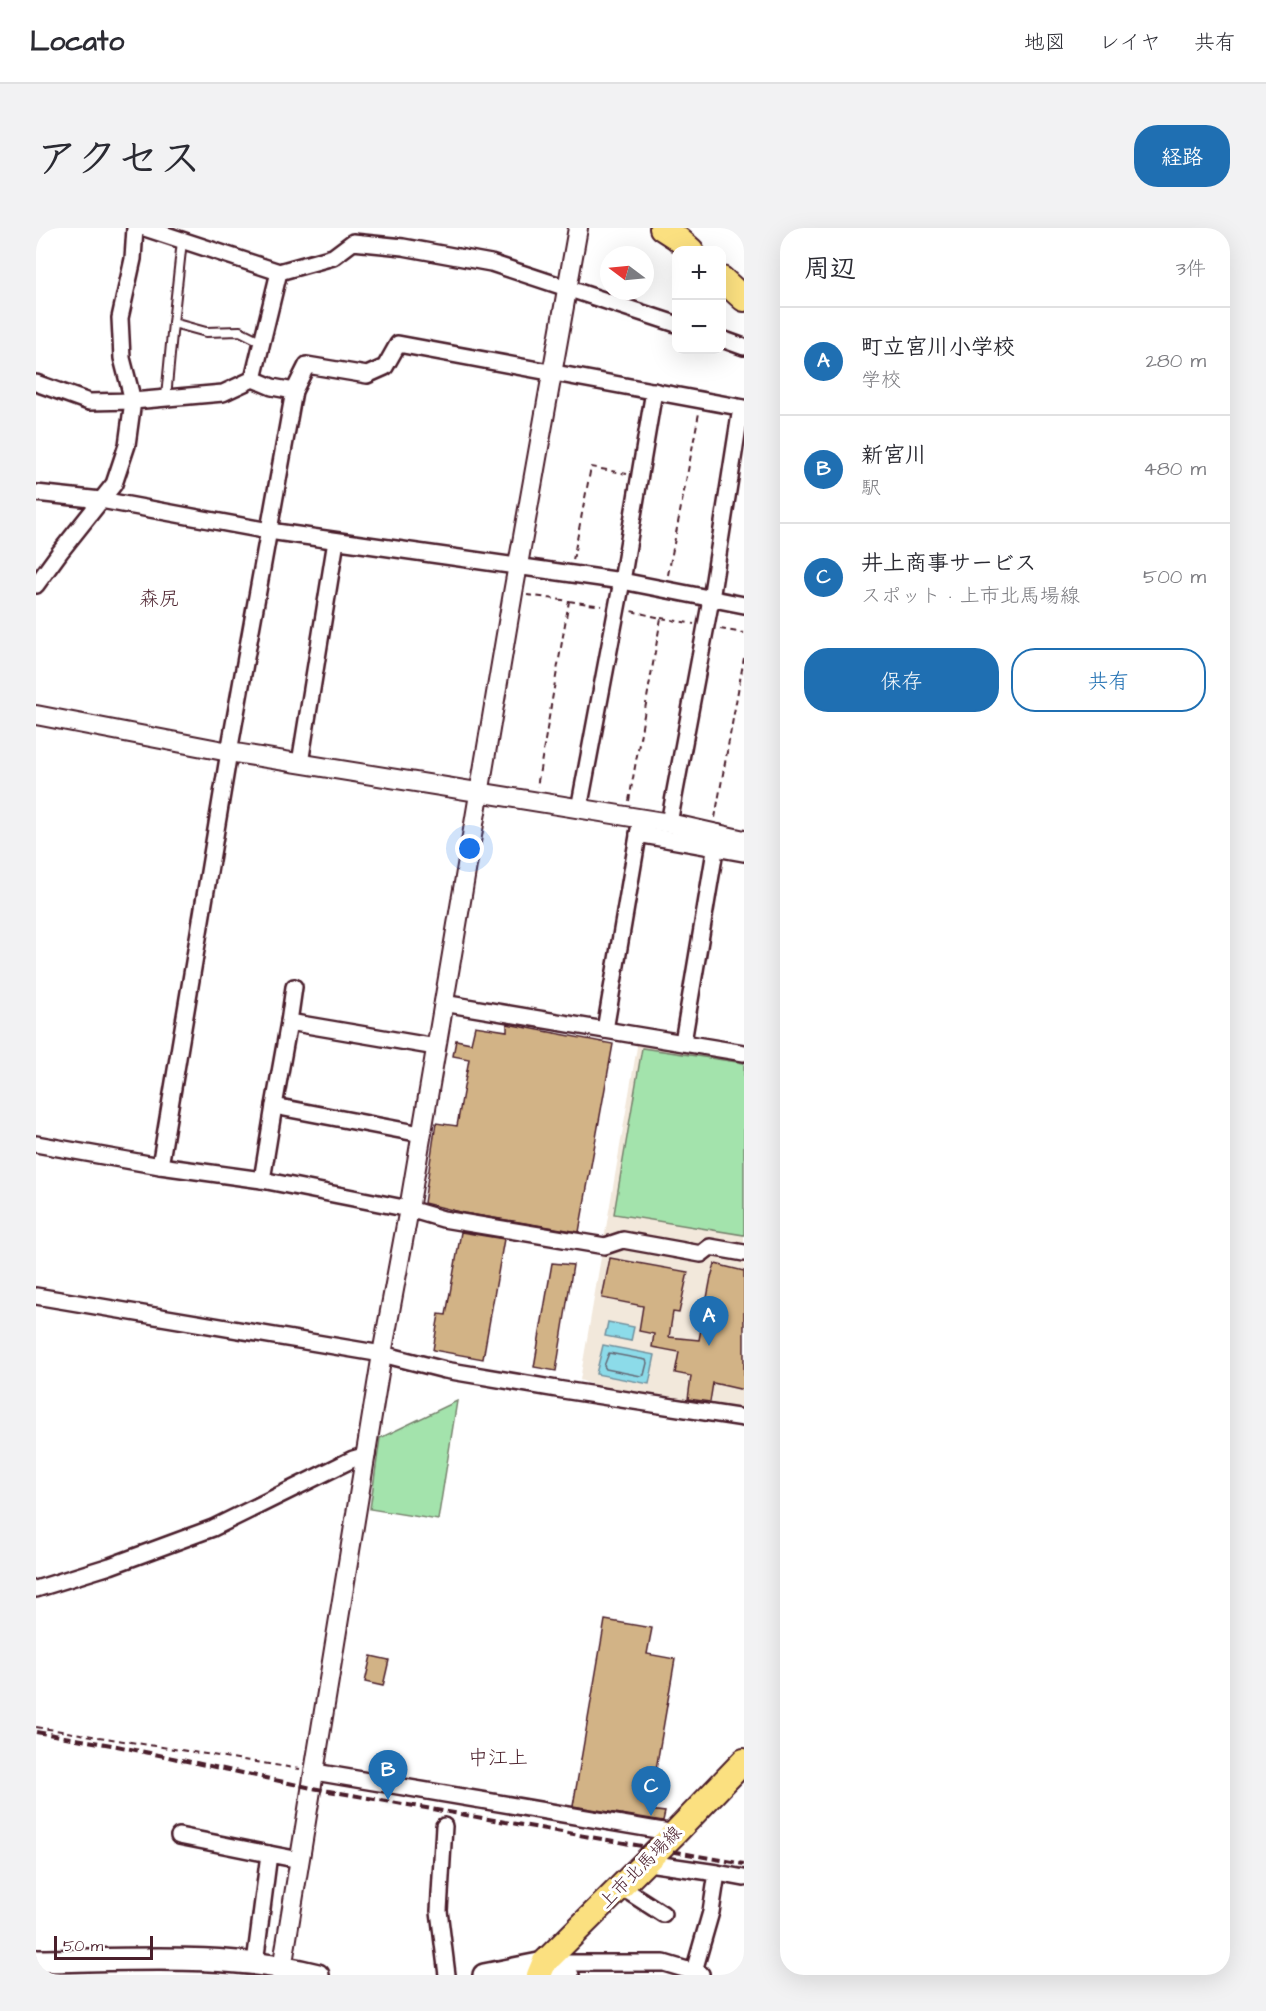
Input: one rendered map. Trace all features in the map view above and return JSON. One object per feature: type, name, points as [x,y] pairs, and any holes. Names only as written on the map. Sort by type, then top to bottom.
[{"type":"main road","points":[[662,228],[686,246]]},
{"type":"main road","points":[[726,283],[744,299]]},
{"type":"main road","name":"上市北馬場線","points":[[542,1969],[743,1762]]},
{"type":"main road","points":[[36,1961],[215,1960],[255,1963],[282,1971],[318,1975]]},
{"type":"main road","points":[[484,1975],[542,1969]]},
{"type":"street","points":[[36,585],[114,484],[127,445],[133,401],[122,358],[120,318],[133,258],[135,228]]},
{"type":"street","points":[[145,228],[279,272],[333,257],[353,235],[403,247],[491,263],[672,323]]},
{"type":"street","points":[[282,1971],[382,1354],[578,228]]},
{"type":"street","points":[[253,379],[279,272]]},
{"type":"street","points":[[726,340],[744,347]]},
{"type":"street","points":[[160,1166],[229,752],[294,391],[307,365],[366,375],[385,367],[398,344],[742,408],[711,599],[669,822]]},
{"type":"street","points":[[36,383],[89,402],[133,401],[223,393],[253,379],[272,387],[294,391]]},
{"type":"street","points":[[579,809],[622,581],[654,390]]},
{"type":"street","points":[[36,494],[101,500],[269,531],[517,568],[622,581],[744,605]]},
{"type":"street","points":[[300,763],[336,541]]},
{"type":"street","points":[[36,715],[229,752],[579,809],[715,838],[744,840]]},
{"type":"street","points":[[635,822],[669,822],[715,838],[744,853]]},
{"type":"street","points":[[605,1030],[635,822]]},
{"type":"street","points":[[683,1042],[715,838]]},
{"type":"street","points":[[262,1180],[294,987]]},
{"type":"street","points":[[443,1003],[744,1053]]},
{"type":"street","points":[[289,1022],[436,1047]]},
{"type":"street","points":[[274,1106],[421,1134]]},
{"type":"street","points":[[36,1144],[160,1166],[262,1180],[409,1209],[443,1219],[605,1246],[623,1240],[702,1254],[710,1247],[744,1253]]},
{"type":"street","points":[[36,1296],[382,1354],[445,1370],[744,1418]]},
{"type":"street","points":[[36,1589],[110,1566],[213,1528],[353,1459],[367,1455]]},
{"type":"street","points":[[315,1772],[675,1833]]},
{"type":"street","points":[[444,1826],[439,1911],[447,1975]]},
{"type":"street","points":[[179,1836],[300,1860]]},
{"type":"street","points":[[255,1963],[269,1854]]},
{"type":"street","points":[[648,1860],[655,1864],[744,1878]]},
{"type":"street","points":[[542,1969],[664,1963],[698,1973],[717,1873]]},
{"type":"street","points":[[621,1887],[663,1914]]},
{"type":"street","points":[[542,1969],[551,1973],[571,1975]]},
{"type":"lane","points":[[166,397],[182,241]]},
{"type":"lane","points":[[173,323],[206,332],[240,330],[263,342]]},
{"type":"path","points":[[665,590],[701,400]]},
{"type":"path","points":[[570,574],[591,467],[639,476]]},
{"type":"path","points":[[513,593],[616,608],[661,618],[635,822]]},
{"type":"path","points":[[534,801],[569,602]]},
{"type":"path","points":[[715,838],[744,658]]},
{"type":"path","points":[[36,1727],[315,1772]]},
{"type":"shaded area","points":[[638,1041],[744,1059],[744,1412],[594,1385],[580,1380]]},
{"type":"green space","points":[[642,1048],[744,1063],[744,1235],[614,1214]]},
{"type":"green space","points":[[457,1401],[438,1520],[370,1509],[380,1438]]},
{"type":"water","points":[[608,1322],[634,1327],[631,1341],[605,1336]]},
{"type":"water","points":[[603,1345],[655,1355],[649,1384],[596,1374]]},
{"type":"building","points":[[507,1024],[613,1044],[579,1232],[464,1213],[424,1203],[436,1123],[457,1126],[469,1059],[453,1056],[456,1040],[471,1043],[475,1026],[507,1031]]},
{"type":"building","points":[[461,1232],[504,1239],[483,1359],[433,1350],[439,1314],[446,1315]]},
{"type":"building","points":[[610,1258],[688,1272],[679,1313],[673,1312],[669,1337],[699,1340],[715,1264],[744,1271],[744,1390],[713,1383],[710,1402],[688,1399],[691,1376],[675,1373],[679,1352],[652,1347],[654,1334],[639,1331],[643,1306],[602,1298]]},
{"type":"building","points":[[552,1263],[573,1265],[556,1371],[534,1367]]},
{"type":"building","points":[[605,1620],[652,1628],[647,1654],[675,1659],[649,1810],[665,1812],[663,1821],[573,1806]]},
{"type":"building","points":[[371,1656],[389,1660],[383,1686],[365,1682]]},
{"type":"railway","points":[[36,1732],[117,1746],[312,1788],[744,1864]]},
{"type":"place","name":"町立宮川小学校","points":[[709,1346]]},
{"type":"place","name":"新宮川","points":[[388,1800]]},
{"type":"place","name":"井上商事サービス","points":[[651,1816]]},
{"type":"district","name":"森尻","points":[[159,598]]},
{"type":"district","name":"中江上","points":[[498,1757]]}]
